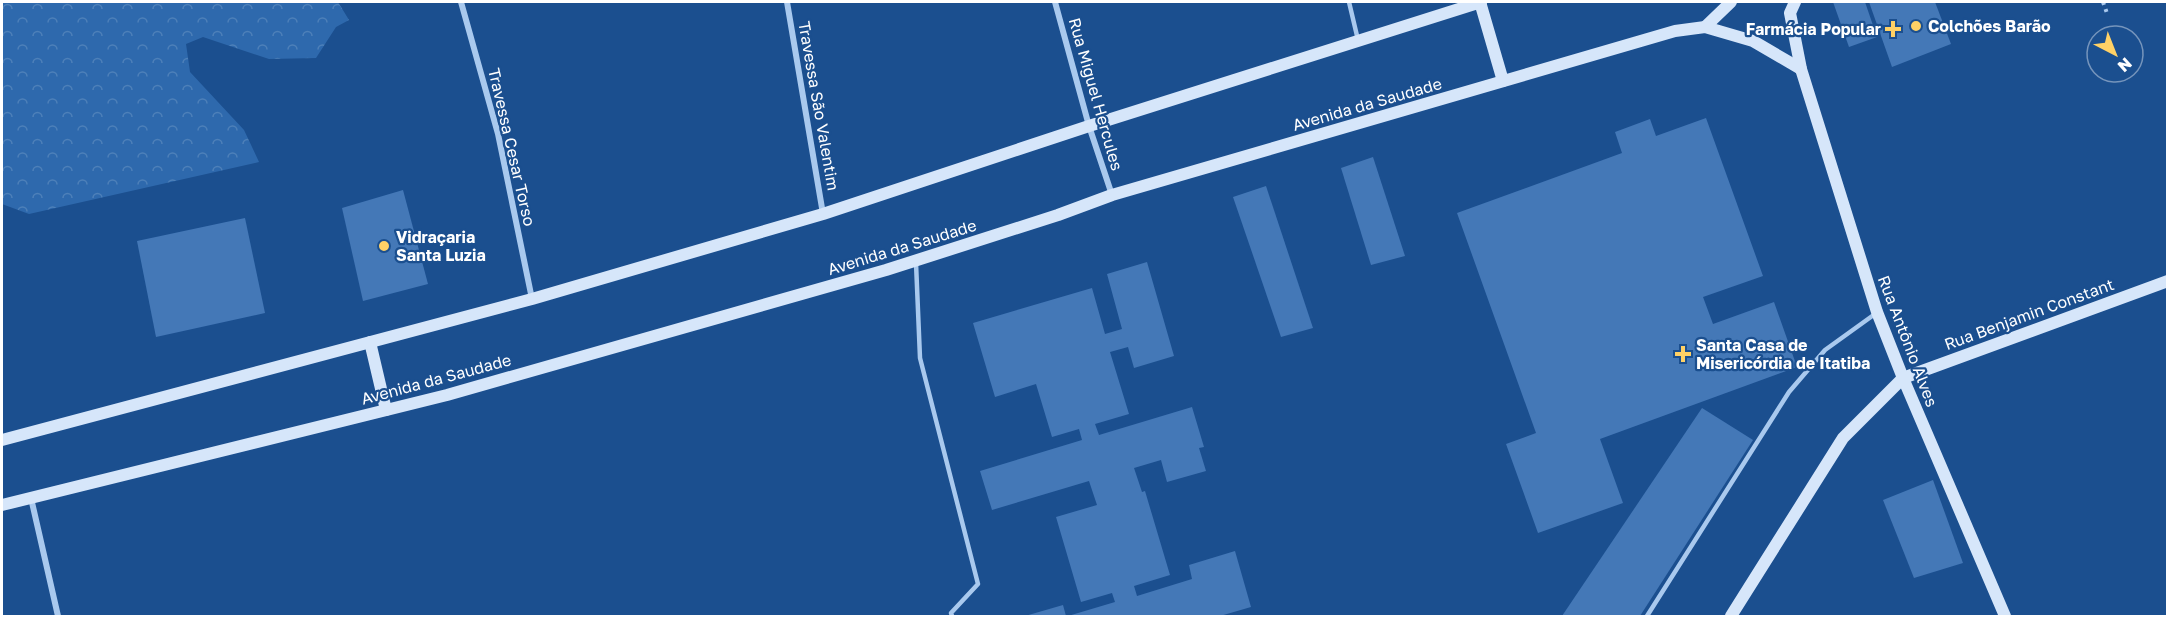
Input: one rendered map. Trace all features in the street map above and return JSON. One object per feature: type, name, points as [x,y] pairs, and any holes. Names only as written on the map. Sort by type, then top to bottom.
[{"type":"main road","points":[[2,440],[532,299],[823,214],[1089,126],[1481,2],[1503,81]]},
{"type":"main road","points":[[1705,27],[1731,2]]},
{"type":"main road","name":"Rua Antônio Alves","points":[[1795,2],[1790,13],[1801,69],[1877,312],[2005,616]]},
{"type":"main road","name":"Avenida da Saudade","points":[[2,505],[469,389],[916,260],[1058,215],[1112,195],[1675,31],[1705,27],[1753,41],[1801,69]]},
{"type":"main road","name":"Rua Benjamin Constant","points":[[1903,378],[2168,281]]},
{"type":"main road","points":[[370,342],[386,410]]},
{"type":"main road","points":[[1731,616],[1843,438],[1903,378]]},
{"type":"street","name":"Travessa Cesar Torso","points":[[461,2],[498,134],[532,299]]},
{"type":"street","name":"Travessa São Valentim","points":[[787,2],[823,214]]},
{"type":"street","name":"Rua Miguel Hercules","points":[[1055,2],[1089,126],[1112,195]]},
{"type":"street","points":[[31,497],[58,616]]},
{"type":"lane","points":[[1349,2],[1358,40]]},
{"type":"lane","points":[[916,260],[920,358],[978,584],[951,613],[952,616]]},
{"type":"lane","points":[[1647,616],[1789,392],[1825,350],[1877,312]]},
{"type":"path","points":[[2103,2],[2108,16]]},
{"type":"green space","points":[[2,2],[338,2],[349,20],[336,27],[316,58],[269,59],[203,37],[186,44],[190,72],[244,130],[259,162],[29,214],[2,204]]},
{"type":"building","points":[[1833,2],[1865,2],[1877,37],[1849,47]]},
{"type":"building","points":[[1869,2],[1935,2],[1951,44],[1892,67]]},
{"type":"building","points":[[1706,118],[1763,276],[1703,297],[1713,324],[1774,302],[1797,367],[1600,439],[1623,503],[1538,533],[1506,444],[1536,433],[1457,213],[1622,153],[1615,132],[1650,119],[1656,136]]},
{"type":"building","points":[[1373,157],[1405,256],[1371,265],[1341,168]]},
{"type":"building","points":[[1266,186],[1313,328],[1281,337],[1233,197]]},
{"type":"building","name":"Vidraçaria Santa Luzia","points":[[403,190],[428,284],[363,301],[342,208]]},
{"type":"building","points":[[245,218],[265,313],[156,337],[137,241]]},
{"type":"building","points":[[1147,262],[1174,356],[1134,368],[1128,347],[1110,352],[1129,414],[1095,424],[1099,435],[1192,407],[1204,447],[1199,448],[1206,471],[1167,482],[1161,460],[1134,468],[1142,492],[1145,491],[1170,575],[1134,586],[1137,596],[1192,579],[1189,565],[1235,551],[1251,607],[1220,616],[1068,616],[1115,602],[1112,593],[1081,602],[1056,517],[1097,505],[1089,481],[992,510],[980,471],[1082,440],[1079,429],[1052,437],[1036,384],[995,397],[973,323],[1092,288],[1105,334],[1122,329],[1107,274]]},
{"type":"building","points":[[1702,408],[1753,440],[1640,616],[1562,616]]},
{"type":"building","points":[[1933,480],[1963,563],[1914,578],[1883,500]]},
{"type":"building","points":[[1063,605],[1066,616],[1025,616]]},
{"type":"place","name":"Colchões Barão","points":[[1916,26]]},
{"type":"place","name":"Farmácia Popular","points":[[1893,29]]},
{"type":"place","name":"Vidraçaria Santa Luzia","points":[[384,246]]},
{"type":"place","name":"Santa Casa de Misericórdia de Itatiba","points":[[1683,354]]}]
